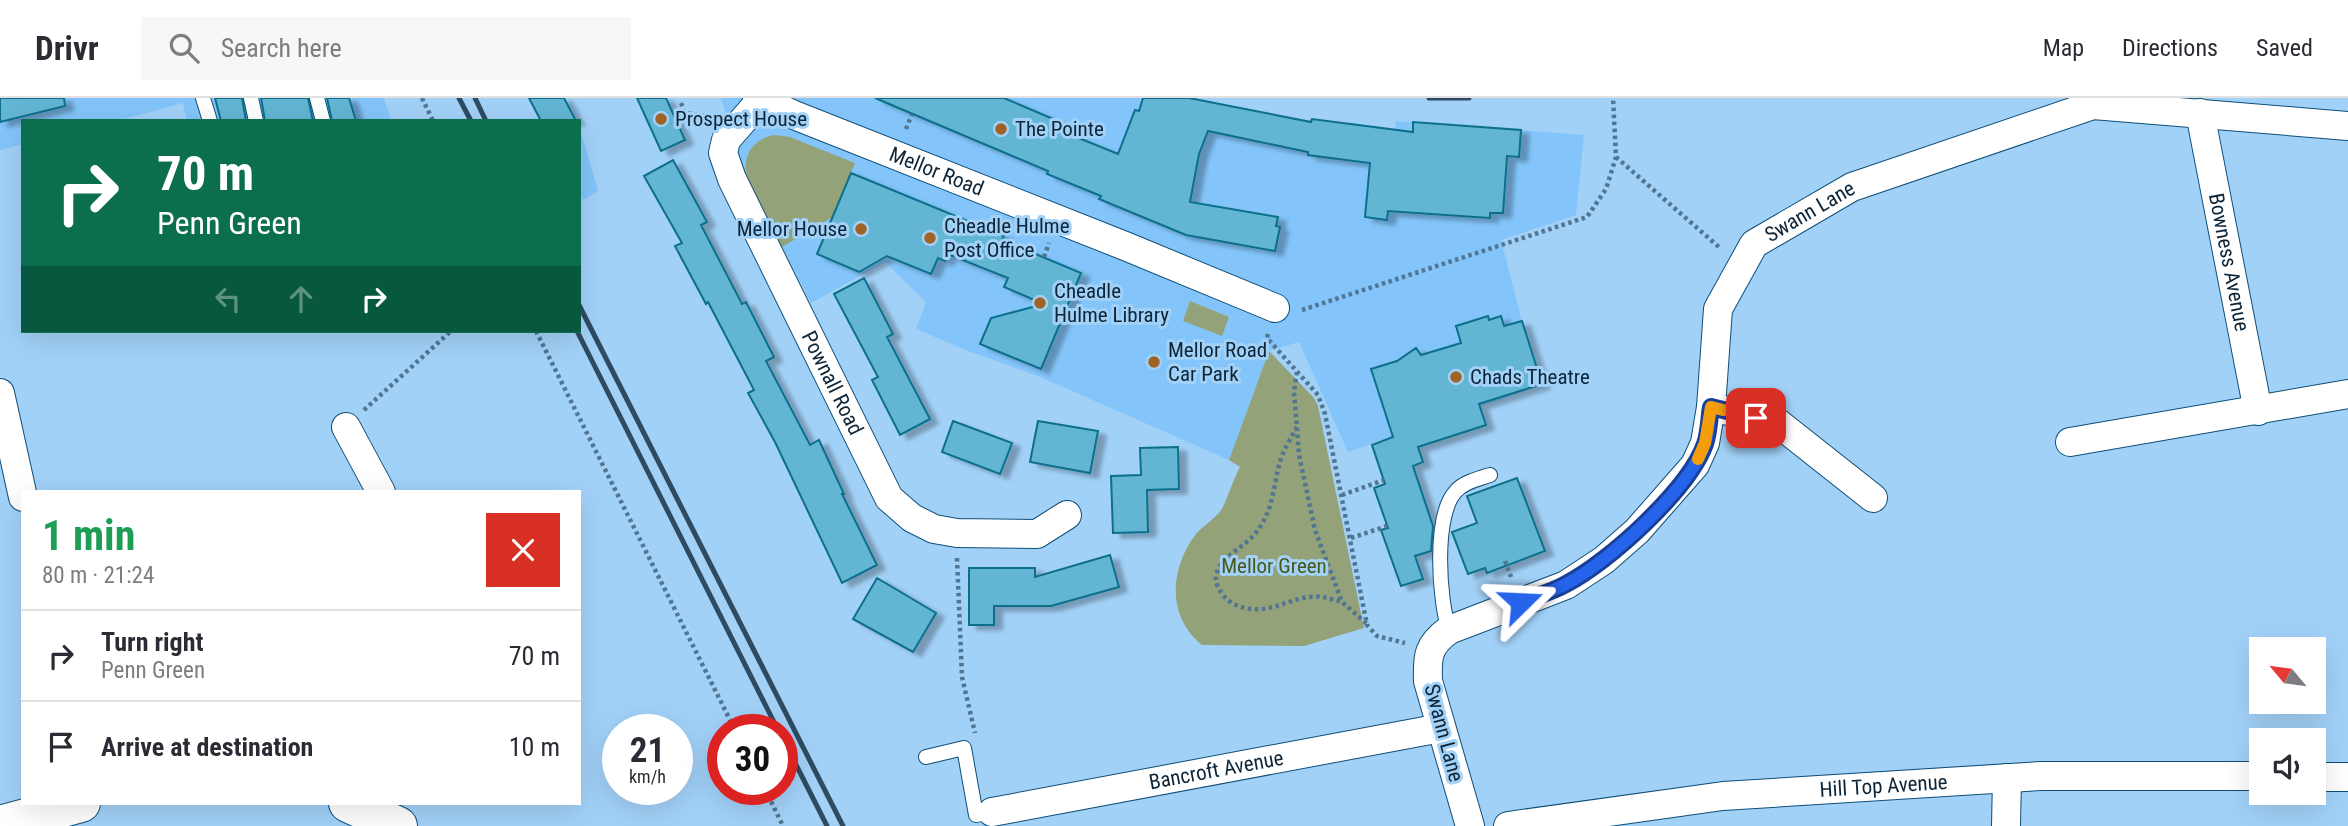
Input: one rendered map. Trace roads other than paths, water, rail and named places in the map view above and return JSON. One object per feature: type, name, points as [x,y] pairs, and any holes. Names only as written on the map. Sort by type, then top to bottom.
[{"type":"main road","points":[[0,825],[75,805]]},
{"type":"main road","points":[[355,805],[400,818]]},
{"type":"street","name":"Mellor Road","points":[[758,99],[1275,308]]},
{"type":"street","name":"Pownall Road","points":[[758,99],[726,140],[723,153],[732,179],[890,498],[912,518],[934,529],[957,533],[1037,534],[1067,515]]},
{"type":"street","name":"Swann Lane","points":[[1470,826],[1428,681],[1427,664],[1440,639],[1566,585],[1604,560],[1637,531],[1695,465],[1705,443],[1711,407],[1718,309],[1754,244],[1852,187],[2093,104],[2348,125]]},
{"type":"street","name":"Bowness Avenue","points":[[2200,113],[2258,411]]},
{"type":"street","points":[[0,393],[21,490]]},
{"type":"street","points":[[2070,442],[2348,394]]},
{"type":"street","points":[[1711,407],[1778,423],[1873,498]]},
{"type":"street","points":[[346,427],[380,490]]},
{"type":"street","name":"Bancroft Avenue","points":[[992,812],[1441,727]]},
{"type":"street","name":"Hill Top Avenue","points":[[1508,826],[1723,796],[2007,778],[2249,776]]},
{"type":"street","points":[[2326,777],[2348,777]]},
{"type":"street","points":[[2006,826],[2007,778]]},
{"type":"street","points":[[83,805],[88,826]]},
{"type":"lane","points":[[203,98],[208,119]]},
{"type":"lane","points":[[251,98],[256,119]]},
{"type":"lane","points":[[317,98],[322,119]]},
{"type":"lane","points":[[1440,639],[1440,590],[1446,504],[1463,485],[1490,475]]},
{"type":"lane","points":[[926,757],[964,748],[976,815],[992,812]]},
{"type":"railway","points":[[459,98],[470,119]]},
{"type":"railway","points":[[475,98],[485,119]]},
{"type":"railway","points":[[1429,98],[1469,98]]},
{"type":"railway","points":[[581,309],[843,826]]},
{"type":"railway","points":[[578,333],[770,714]]},
{"type":"railway","points":[[798,769],[827,826]]},
{"type":"place","name":"Prospect House","points":[[661,119]]},
{"type":"place","name":"The Pointe","points":[[1001,129]]},
{"type":"place","name":"Mellor House","points":[[861,229]]},
{"type":"place","name":"Cheadle Hulme Post Office","points":[[930,238]]},
{"type":"place","name":"Cheadle Hulme Library","points":[[1040,303]]},
{"type":"place","name":"Mellor Road Car Park","points":[[1154,362]]},
{"type":"place","name":"Chads Theatre","points":[[1456,377]]},
{"type":"park label","name":"Mellor Green","points":[[1274,566]]}]
